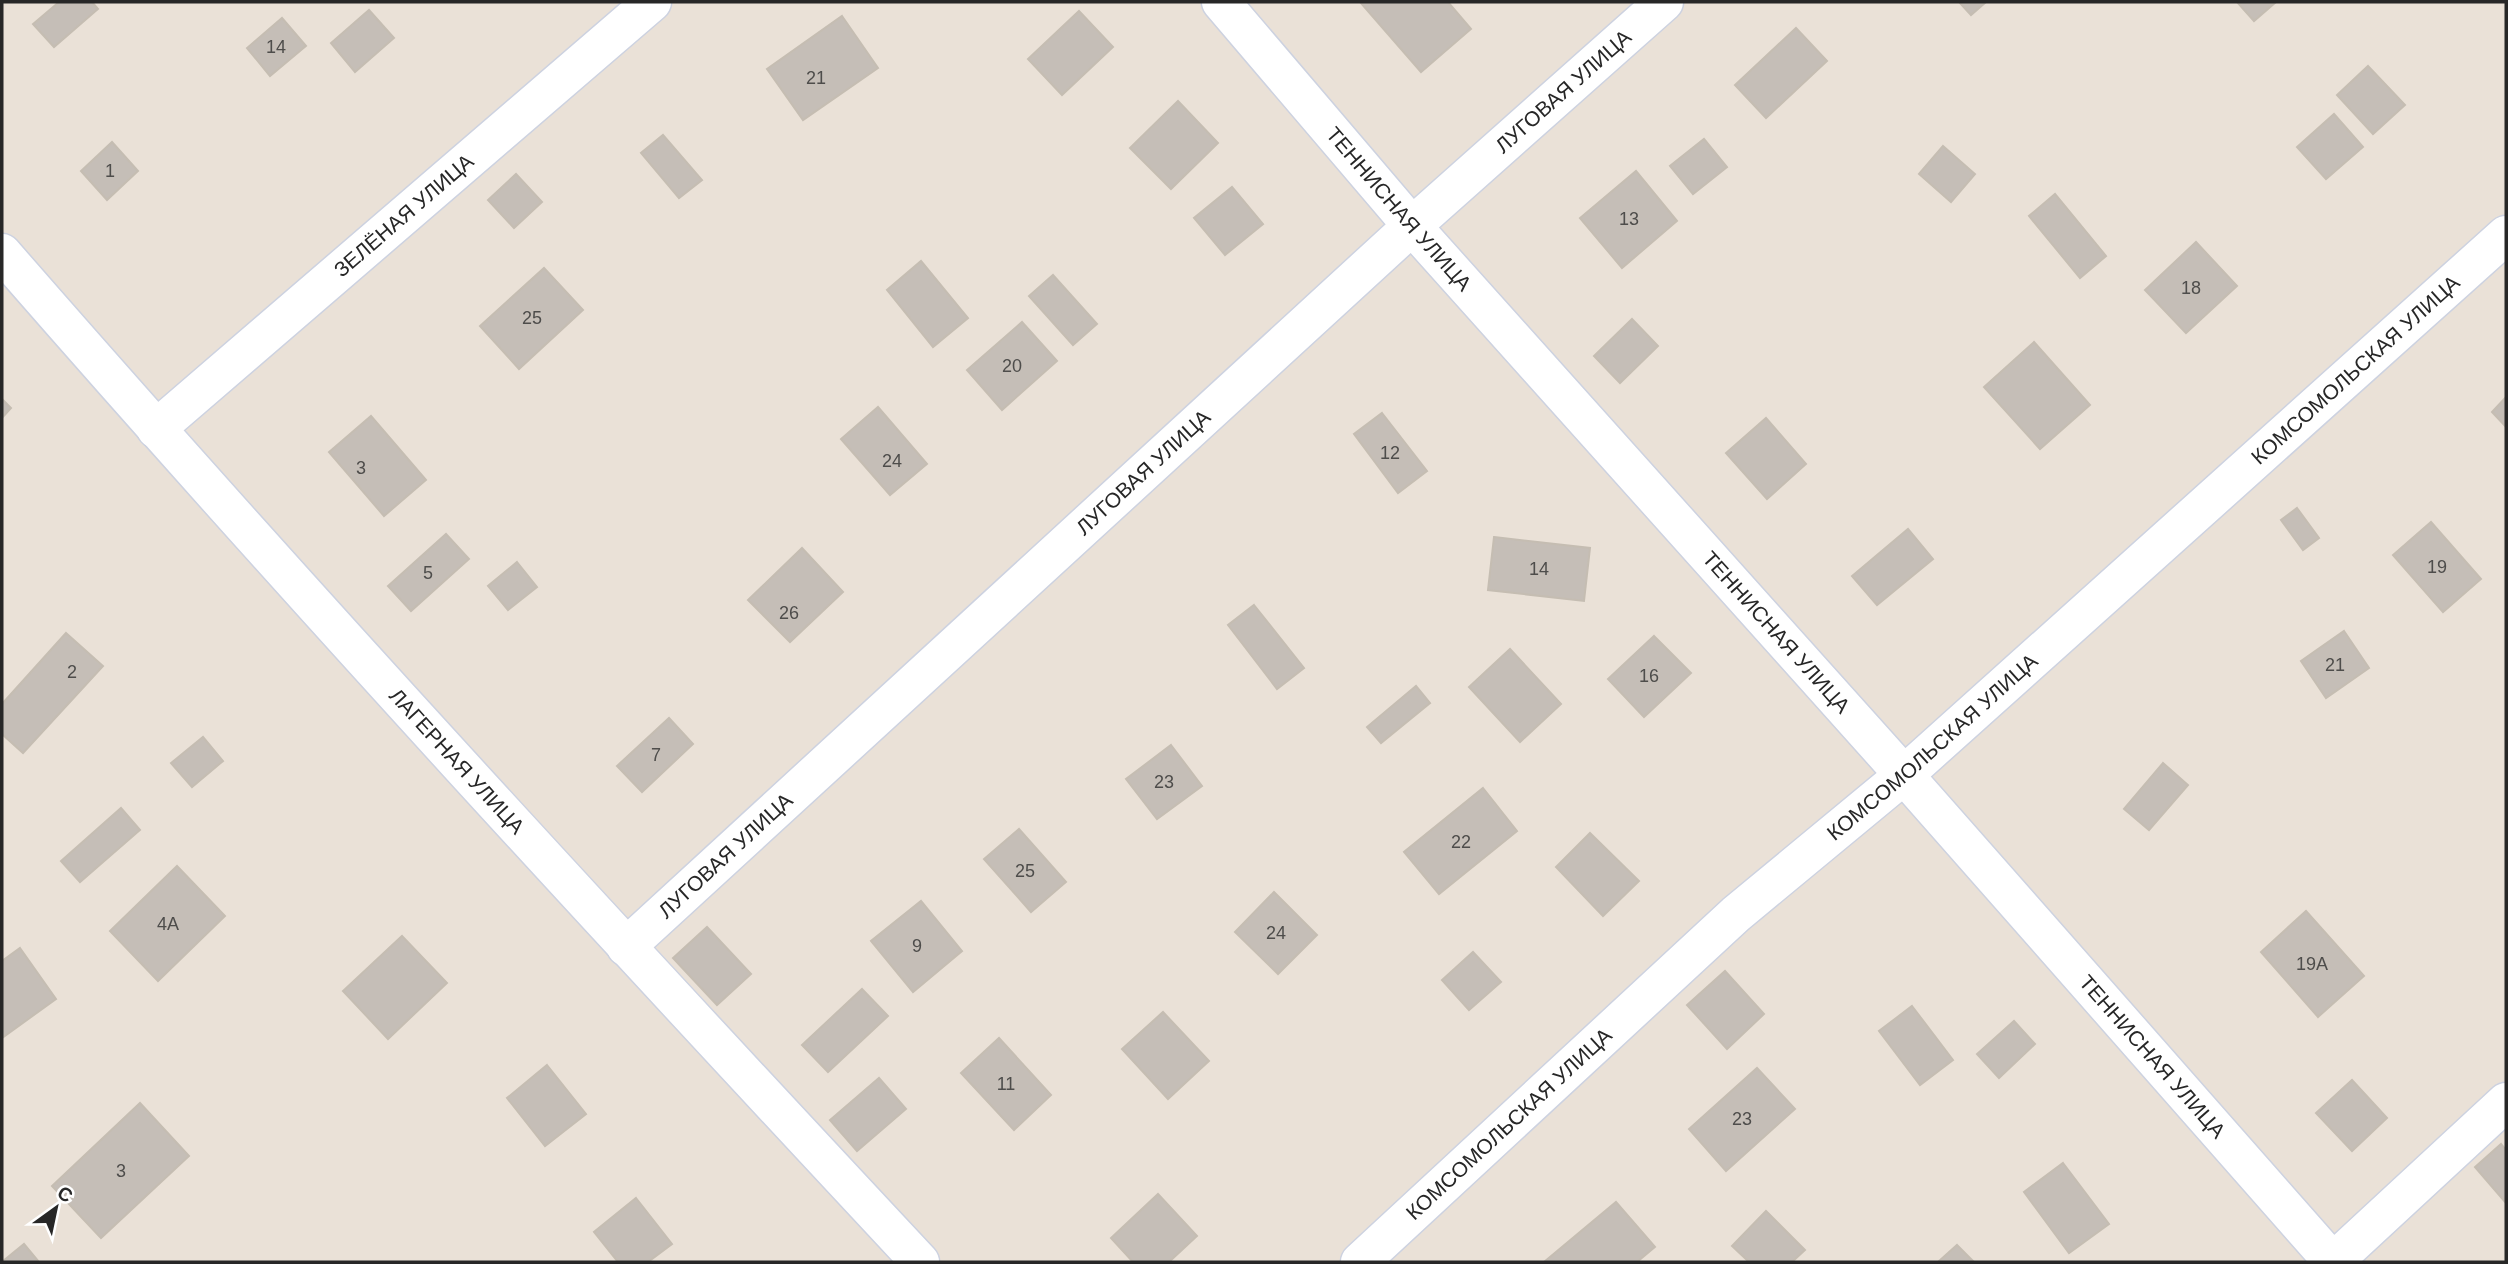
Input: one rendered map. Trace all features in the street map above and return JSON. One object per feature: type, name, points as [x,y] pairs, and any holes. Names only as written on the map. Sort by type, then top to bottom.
[{"type":"street","name":"ЗЕЛЁНАЯ УЛИЦА","points":[[156,429],[652,2]]},
{"type":"street","name":"ТЕННИСНАЯ УЛИЦА","points":[[1221,2],[1412,226],[1904,775],[2333,1262]]},
{"type":"street","name":"ЛУГОВАЯ УЛИЦА","points":[[626,947],[1412,226],[1664,2]]},
{"type":"street","name":"КОМСОМОЛЬСКАЯ УЛИЦА","points":[[1360,1262],[1736,914],[1904,775],[2506,235]]},
{"type":"street","name":"ЛАГЕРНАЯ УЛИЦА","points":[[2,253],[156,429],[626,947],[920,1262]]},
{"type":"street","points":[[2333,1262],[2506,1101]]},
{"type":"building","points":[[59,2],[92,2],[98,9],[54,47],[33,24]]},
{"type":"building","points":[[1360,2],[1448,2],[1471,29],[1421,72]]},
{"type":"building","points":[[1959,2],[1986,2],[1971,15]]},
{"type":"building","points":[[2237,2],[2276,2],[2254,21]]},
{"type":"building","points":[[369,10],[394,38],[355,72],[331,43]]},
{"type":"building","points":[[1079,11],[1113,47],[1062,95],[1028,59]]},
{"type":"building","points":[[842,16],[878,68],[803,120],[767,69]]},
{"type":"building","points":[[282,18],[306,46],[270,76],[247,48]]},
{"type":"building","points":[[1796,28],[1827,61],[1766,118],[1735,85]]},
{"type":"building","points":[[2368,66],[2405,105],[2373,134],[2337,95]]},
{"type":"building","points":[[1178,101],[1218,143],[1171,189],[1130,148]]},
{"type":"building","points":[[2334,114],[2363,147],[2326,179],[2297,147]]},
{"type":"building","points":[[663,135],[702,180],[679,198],[641,153]]},
{"type":"building","points":[[1704,139],[1727,167],[1693,194],[1670,166]]},
{"type":"building","points":[[112,142],[138,171],[107,200],[81,171]]},
{"type":"building","points":[[1943,146],[1975,174],[1951,202],[1919,174]]},
{"type":"building","points":[[1636,171],[1677,221],[1622,268],[1580,218]]},
{"type":"building","points":[[516,174],[542,202],[514,228],[488,200]]},
{"type":"building","points":[[1232,187],[1263,224],[1225,255],[1194,218]]},
{"type":"building","points":[[2055,194],[2106,256],[2080,278],[2029,216]]},
{"type":"building","points":[[2196,242],[2237,286],[2186,333],[2145,290]]},
{"type":"building","points":[[921,261],[968,318],[933,347],[887,290]]},
{"type":"building","points":[[544,268],[583,310],[519,369],[480,326]]},
{"type":"building","points":[[1053,275],[1097,324],[1073,345],[1029,296]]},
{"type":"building","points":[[1632,319],[1658,346],[1620,383],[1594,356]]},
{"type":"building","points":[[1022,322],[1057,361],[1002,410],[967,370]]},
{"type":"building","points":[[2034,342],[2090,405],[2040,449],[1984,387]]},
{"type":"building","points":[[2506,397],[2506,427],[2492,412]]},
{"type":"building","points":[[2,399],[11,408],[2,418]]},
{"type":"building","points":[[878,407],[927,464],[890,495],[841,439]]},
{"type":"building","points":[[1382,413],[1427,471],[1398,493],[1354,434]]},
{"type":"building","points":[[371,416],[426,480],[384,516],[329,452]]},
{"type":"building","points":[[1766,418],[1806,464],[1767,499],[1726,453]]},
{"type":"building","points":[[2297,508],[2319,538],[2303,550],[2281,520]]},
{"type":"building","points":[[2431,522],[2481,579],[2443,612],[2393,555]]},
{"type":"building","points":[[1908,529],[1933,559],[1877,605],[1852,576]]},
{"type":"building","points":[[446,534],[469,559],[411,611],[388,586]]},
{"type":"building","points":[[1494,537],[1590,548],[1584,601],[1488,590]]},
{"type":"building","points":[[802,548],[843,592],[790,642],[748,600]]},
{"type":"building","points":[[517,562],[537,587],[508,610],[488,586]]},
{"type":"building","points":[[1254,605],[1304,668],[1277,689],[1228,625]]},
{"type":"building","points":[[2344,631],[2369,668],[2326,698],[2301,661]]},
{"type":"building","points":[[66,633],[103,666],[23,753],[2,734],[2,704]]},
{"type":"building","points":[[1654,636],[1691,673],[1644,717],[1608,679]]},
{"type":"building","points":[[1510,649],[1561,704],[1520,742],[1469,687]]},
{"type":"building","points":[[1416,686],[1430,703],[1381,743],[1367,727]]},
{"type":"building","points":[[669,718],[693,744],[642,792],[617,766]]},
{"type":"building","points":[[203,737],[223,761],[192,787],[171,763]]},
{"type":"building","points":[[1171,745],[1202,786],[1157,819],[1126,779]]},
{"type":"building","points":[[2163,763],[2188,785],[2149,830],[2124,809]]},
{"type":"building","points":[[1483,788],[1517,831],[1439,894],[1404,852]]},
{"type":"building","points":[[121,808],[140,830],[80,882],[61,861]]},
{"type":"building","points":[[1019,829],[1066,882],[1031,912],[984,859]]},
{"type":"building","points":[[1590,833],[1639,881],[1603,916],[1556,867]]},
{"type":"building","points":[[177,866],[225,916],[158,981],[110,931]]},
{"type":"building","points":[[1274,892],[1317,935],[1278,974],[1235,932]]},
{"type":"building","points":[[921,901],[962,951],[913,992],[871,941]]},
{"type":"building","points":[[2306,911],[2364,976],[2318,1017],[2261,952]]},
{"type":"building","points":[[707,927],[751,974],[717,1005],[673,958]]},
{"type":"building","points":[[402,936],[447,983],[388,1039],[343,991]]},
{"type":"building","points":[[20,948],[56,999],[2,1038],[2,961]]},
{"type":"building","points":[[1473,952],[1501,982],[1469,1010],[1442,980]]},
{"type":"building","points":[[1725,971],[1764,1014],[1727,1049],[1687,1005]]},
{"type":"building","points":[[862,989],[888,1016],[828,1072],[802,1045]]},
{"type":"building","points":[[1912,1006],[1953,1060],[1920,1085],[1879,1031]]},
{"type":"building","points":[[1163,1012],[1209,1061],[1168,1099],[1122,1049]]},
{"type":"building","points":[[2014,1021],[2035,1044],[1999,1078],[1977,1054]]},
{"type":"building","points":[[999,1038],[1051,1095],[1014,1130],[961,1073]]},
{"type":"building","points":[[547,1065],[586,1114],[545,1146],[507,1098]]},
{"type":"building","points":[[1757,1068],[1795,1109],[1726,1171],[1689,1129]]},
{"type":"building","points":[[879,1078],[906,1109],[857,1151],[830,1120]]},
{"type":"building","points":[[2352,1080],[2387,1118],[2352,1151],[2316,1113]]},
{"type":"building","points":[[140,1103],[189,1156],[101,1238],[52,1186]]},
{"type":"building","points":[[2501,1144],[2506,1150],[2506,1203],[2475,1167]]},
{"type":"building","points":[[2063,1163],[2109,1224],[2069,1253],[2024,1192]]},
{"type":"building","points":[[1158,1194],[1197,1236],[1169,1262],[1133,1262],[1111,1238]]},
{"type":"building","points":[[636,1198],[672,1244],[648,1262],[618,1262],[594,1232]]},
{"type":"building","points":[[1616,1202],[1655,1247],[1637,1262],[1544,1262]]},
{"type":"building","points":[[1766,1211],[1805,1250],[1792,1262],[1749,1262],[1732,1246]]},
{"type":"building","points":[[24,1244],[39,1262],[2,1262]]},
{"type":"building","points":[[1957,1245],[1974,1262],[1938,1262]]}]
